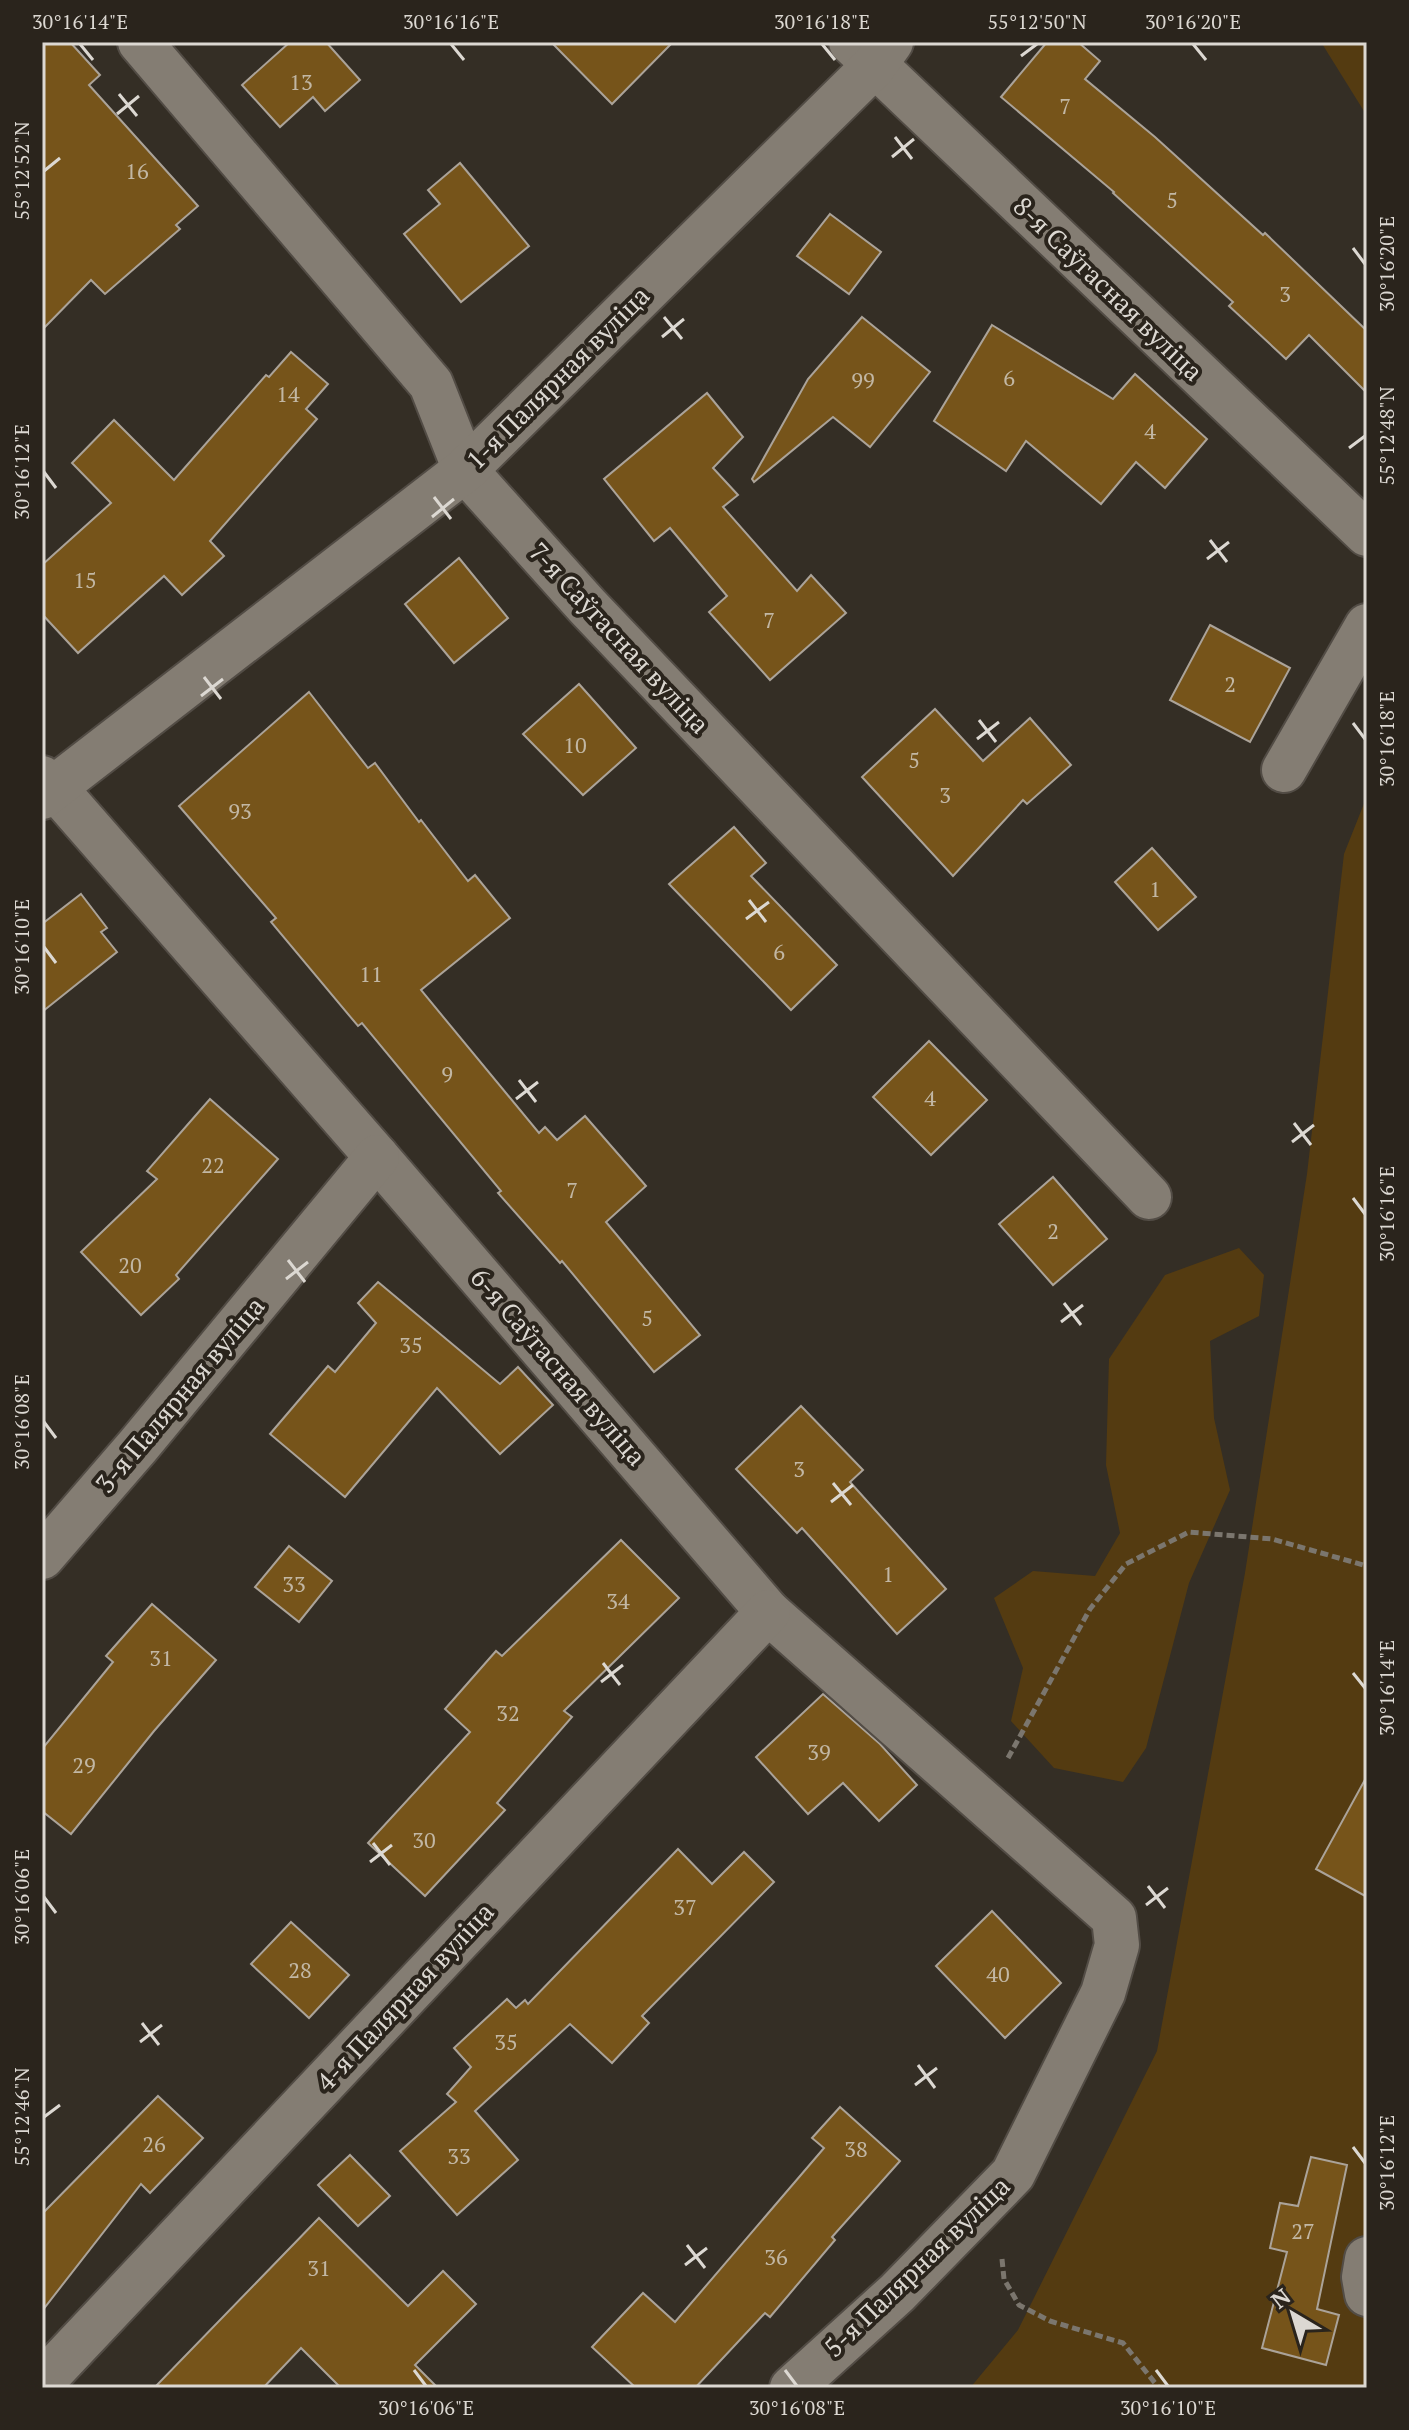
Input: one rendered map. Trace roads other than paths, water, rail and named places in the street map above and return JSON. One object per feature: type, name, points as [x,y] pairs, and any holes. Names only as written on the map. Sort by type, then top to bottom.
[{"type":"street","name":"7-я Саўгасная вуліца","points":[[140,42],[431,384],[465,470],[587,606],[1149,1197]]},
{"type":"street","name":"1-я Палярная вуліца","points":[[46,787],[465,470],[872,50]]},
{"type":"street","name":"8-я Саўгасная вуліца","points":[[872,50],[1367,534]]},
{"type":"street","points":[[1284,770],[1367,626]]},
{"type":"street","name":"6-я Саўгасная вуліца","points":[[46,787],[377,1157],[768,1612],[1114,1918]]},
{"type":"street","name":"3-я Палярная вуліца","points":[[42,1557],[377,1157]]},
{"type":"street","name":"4-я Палярная вуліца","points":[[42,2382],[768,1612]]},
{"type":"street","name":"5-я Палярная вуліца","points":[[792,2388],[897,2293],[1013,2174],[1103,1993],[1117,1945],[1114,1918]]},
{"type":"street","points":[[1367,2259],[1364,2277],[1367,2294]]}]
